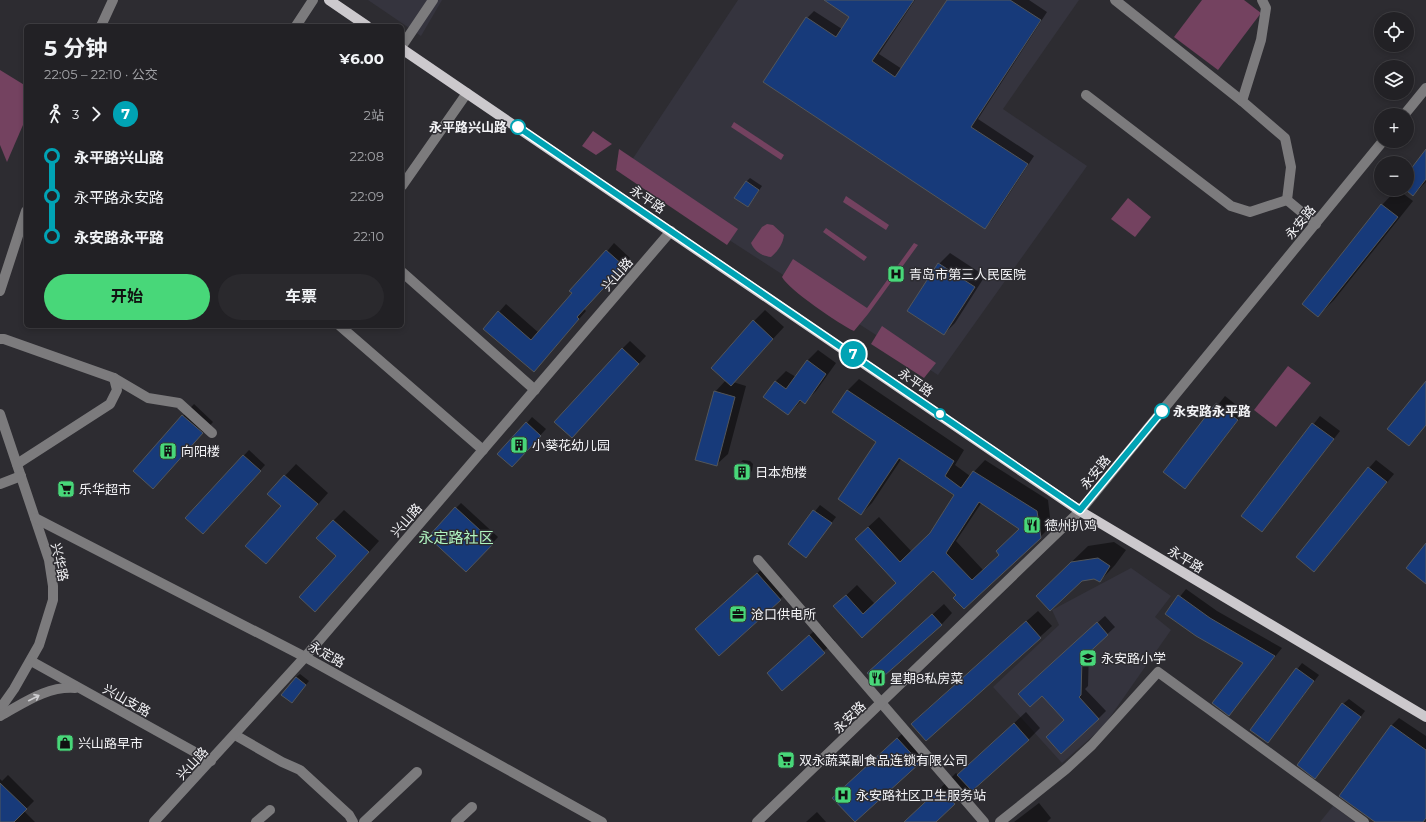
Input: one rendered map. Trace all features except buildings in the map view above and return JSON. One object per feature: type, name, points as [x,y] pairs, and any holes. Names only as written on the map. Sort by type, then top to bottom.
[{"type":"main road","points":[[329,0],[364,24]]},
{"type":"main road","name":"永平路","points":[[404,50],[672,231],[1080,510],[1426,717]]},
{"type":"street","points":[[102,24],[113,0]]},
{"type":"street","points":[[297,24],[313,0]]},
{"type":"street","points":[[404,43],[433,0]]},
{"type":"street","points":[[1116,0],[1242,101],[1285,138],[1291,167],[1287,200]]},
{"type":"street","points":[[1242,101],[1262,40],[1266,8],[1262,0]]},
{"type":"street","points":[[1410,108],[1426,88]]},
{"type":"street","points":[[404,183],[467,93]]},
{"type":"street","points":[[1086,95],[1231,206],[1250,212],[1287,200]]},
{"type":"street","name":"永安路","points":[[757,822],[881,704],[1080,510],[1377,148]]},
{"type":"street","points":[[1287,200],[1316,224]]},
{"type":"street","points":[[0,291],[24,217]]},
{"type":"street","name":"兴山路","points":[[154,822],[305,657],[672,231]]},
{"type":"street","points":[[404,274],[535,390]]},
{"type":"street","points":[[342,328],[483,450]]},
{"type":"street","points":[[0,340],[4,339],[114,378],[148,398],[179,403],[212,433]]},
{"type":"street","points":[[17,464],[110,404],[117,390],[114,378]]},
{"type":"street","name":"兴华路","points":[[0,414],[49,560],[53,586],[53,600],[39,645],[31,661],[0,709]]},
{"type":"street","points":[[0,484],[21,476]]},
{"type":"street","name":"永定路","points":[[35,518],[305,657],[602,822]]},
{"type":"street","points":[[758,560],[984,822]]},
{"type":"street","name":"兴山支路","points":[[31,661],[211,761]]},
{"type":"street","points":[[1000,822],[1066,769],[1092,745],[1158,672],[1364,822]]},
{"type":"street","points":[[0,716],[51,690],[63,687],[78,688]]},
{"type":"street","points":[[235,735],[282,762],[300,770],[349,815],[352,822]]},
{"type":"street","points":[[364,822],[417,772]]},
{"type":"street","points":[[456,822],[472,807]]},
{"type":"street","points":[[256,822],[270,810]]},
{"type":"shaded area","points":[[368,0],[442,0],[421,36]]},
{"type":"shaded area","name":"青岛市第三人民医院","points":[[738,0],[1079,0],[1003,109],[1087,166],[938,375],[624,172]]},
{"type":"shaded area","points":[[1202,0],[1244,0],[1261,13],[1218,70],[1174,37]]},
{"type":"shaded area","points":[[0,70],[24,85],[24,123],[7,162],[0,145]]},
{"type":"shaded area","points":[[734,122],[784,155],[781,160],[731,127]]},
{"type":"shaded area","points":[[593,131],[612,144],[596,155],[582,146]]},
{"type":"shaded area","points":[[619,149],[738,229],[727,245],[616,170]]},
{"type":"shaded area","points":[[846,196],[889,225],[886,230],[843,202]]},
{"type":"shaded area","points":[[1128,198],[1151,217],[1135,237],[1111,219]]},
{"type":"shaded area","points":[[767,224],[773,225],[784,235],[780,247],[771,257],[764,256],[759,253],[751,243],[762,227]]},
{"type":"shaded area","points":[[826,228],[867,257],[864,261],[823,232]]},
{"type":"shaded area","points":[[914,243],[918,245],[854,331],[826,314],[804,298],[786,283],[782,277],[793,259],[867,308]]},
{"type":"shaded area","points":[[882,326],[936,363],[924,378],[871,344]]},
{"type":"shaded area","points":[[1288,366],[1311,383],[1276,427],[1254,410]]},
{"type":"shaded area","name":"永安路小学","points":[[1131,568],[1171,596],[1155,617],[1171,630],[1103,727],[1062,763],[993,687],[1059,625],[1052,610]]},
{"type":"shaded area","points":[[1333,806],[1355,822],[1320,822]]},
{"type":"bus line","name":"7","points":[[518,127],[1080,510],[1162,411]]},
{"type":"place","name":"永平路兴山路","points":[[518,127]]},
{"type":"place","name":"青岛市第三人民医院","points":[[896,274]]},
{"type":"place","name":"永安路永平路","points":[[1162,411]]},
{"type":"place","name":"小葵花幼儿园","points":[[519,445]]},
{"type":"place","name":"向阳楼","points":[[168,451]]},
{"type":"place","name":"日本炮楼","points":[[742,472]]},
{"type":"place","name":"乐华超市","points":[[66,489]]},
{"type":"place","name":"徳州扒鸡","points":[[1032,525]]},
{"type":"place","name":"沧口供电所","points":[[738,614]]},
{"type":"place","name":"永安路小学","points":[[1088,658]]},
{"type":"place","name":"星期8私房菜","points":[[877,678]]},
{"type":"place","name":"兴山路早市","points":[[65,743]]},
{"type":"place","name":"双永蔬菜副食品连锁有限公司","points":[[786,760]]},
{"type":"place","name":"永安路社区卫生服务站","points":[[843,795]]},
{"type":"district","name":"永定路社区","points":[[456,537]]}]
